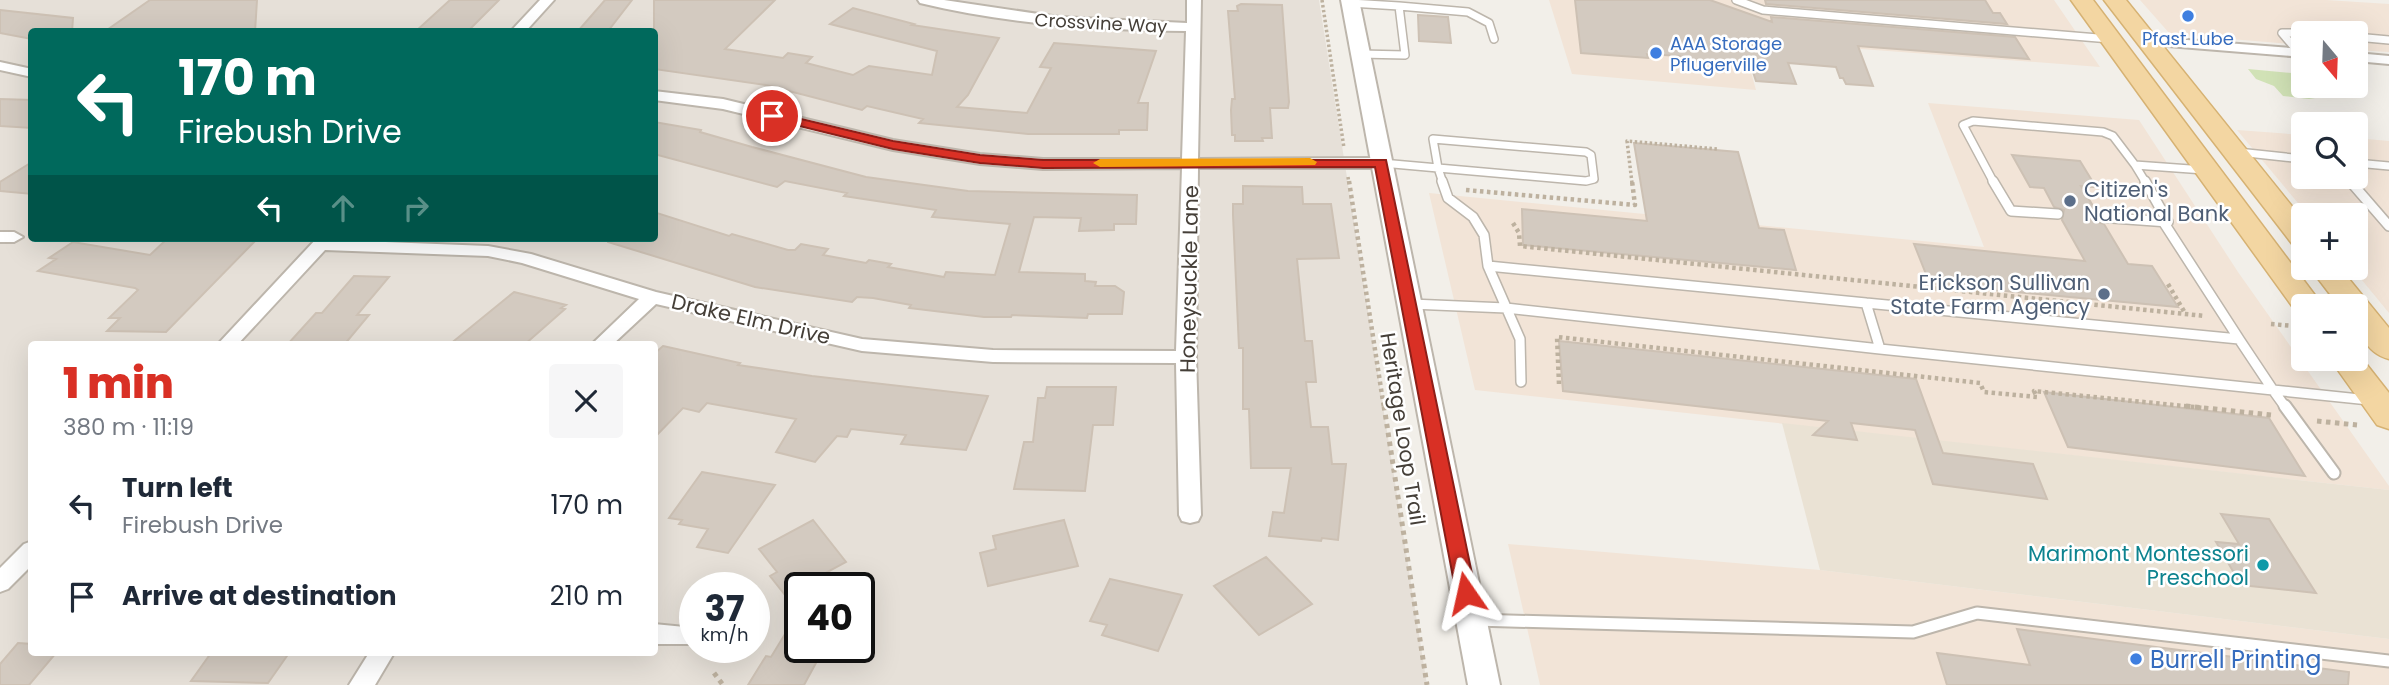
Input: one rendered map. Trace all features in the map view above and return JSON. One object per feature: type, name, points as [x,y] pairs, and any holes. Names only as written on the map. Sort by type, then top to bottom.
[{"type":"main road","points":[[2082,0],[2208,170],[2291,302]]},
{"type":"main road","points":[[2115,0],[2291,224]]},
{"type":"main road","points":[[2335,280],[2385,339]]},
{"type":"main road","points":[[2352,371],[2374,414]]},
{"type":"street","points":[[521,28],[547,0]]},
{"type":"street","name":"Crossvine Way","points":[[925,0],[971,11],[1026,19],[1126,27],[1195,27]]},
{"type":"street","name":"Honeysuckle Lane","points":[[1191,516],[1186,357],[1194,0]]},
{"type":"street","points":[[1350,1],[1484,685]]},
{"type":"street","points":[[2148,41],[2291,52]]},
{"type":"street","points":[[2368,58],[2389,60]]},
{"type":"street","points":[[0,66],[28,72]]},
{"type":"street","points":[[658,96],[723,104],[893,145],[980,159],[1043,164],[1381,163]]},
{"type":"street","points":[[230,341],[323,242]]},
{"type":"street","name":"Drake Elm Drive","points":[[340,242],[488,251],[525,257],[652,297],[862,345],[993,355],[1186,357]]},
{"type":"street","points":[[604,341],[652,297]]},
{"type":"street","points":[[0,583],[28,554]]},
{"type":"street","points":[[658,634],[679,635]]},
{"type":"street","points":[[362,685],[380,656]]},
{"type":"lane","points":[[1736,0],[1763,10],[2110,39]]},
{"type":"lane","points":[[1350,1],[1468,12],[1489,23],[1494,39]]},
{"type":"lane","points":[[1360,54],[1405,55],[1399,6]]},
{"type":"lane","points":[[2291,33],[2282,33],[2291,42]]},
{"type":"lane","points":[[2368,38],[2389,40]]},
{"type":"lane","points":[[2058,214],[2011,211],[1963,125],[1973,121],[2103,132],[2113,136],[2135,165],[2168,222],[2099,217]]},
{"type":"lane","points":[[1381,163],[1438,168],[1586,181],[1594,179],[1591,155],[1586,152],[1433,139],[1438,168],[1448,198],[1473,217],[1484,235],[1488,266],[1520,339],[1521,382]]},
{"type":"lane","points":[[2234,152],[2291,158]]},
{"type":"lane","points":[[2368,164],[2389,166]]},
{"type":"lane","points":[[2135,165],[2208,170]]},
{"type":"lane","points":[[2357,189],[2389,226]]},
{"type":"lane","points":[[2164,223],[2273,390],[2334,473]]},
{"type":"lane","points":[[1488,266],[2239,339]]},
{"type":"lane","points":[[1866,303],[1880,349]]},
{"type":"lane","points":[[1410,304],[1506,309],[2273,390],[2374,414]]},
{"type":"lane","points":[[1471,620],[1913,632],[1977,613],[2389,661]]},
{"type":"path","points":[[1322,0],[1344,151]]},
{"type":"path","name":"Heritage Loop Trail","points":[[1348,177],[1427,685]]},
{"type":"path","points":[[1513,223],[1519,233],[1520,246],[2206,316]]},
{"type":"path","points":[[2168,284],[2186,314]]},
{"type":"path","points":[[2271,324],[2291,318]]},
{"type":"path","points":[[1559,384],[1557,337],[1980,383],[1984,392],[2037,397],[2034,391],[2272,415],[2278,425]]},
{"type":"path","points":[[2317,421],[2374,414]]},
{"type":"path","points":[[714,673],[723,685]]},
{"type":"shaded area","points":[[0,0],[1319,0],[1427,685],[0,685]]},
{"type":"shaded area","name":"AAA Storage Pflugerville","points":[[1549,0],[2054,0],[2100,67],[1742,40],[1756,90],[1572,74]]},
{"type":"shaded area","points":[[2140,0],[2326,0],[2389,4],[2389,52],[2368,51],[2368,21],[2291,21],[2291,44],[2170,34]]},
{"type":"shaded area","points":[[1928,103],[2139,120],[2238,272],[2291,347],[2291,371],[2308,371],[2389,486],[2389,490],[1475,390],[1429,193],[1984,247]]},
{"type":"shaded area","points":[[2237,130],[2291,134],[2291,189],[2368,189],[2368,139],[2389,141],[2389,313],[2362,280],[2368,280],[2368,203],[2298,203]]},
{"type":"shaded area","points":[[1782,423],[2389,490],[2389,639],[1820,570]]},
{"type":"shaded area","points":[[1508,544],[1820,570],[2389,639],[2389,685],[1540,685]]},
{"type":"green space","points":[[2248,69],[2291,73],[2291,97],[2283,96],[2274,86],[2256,79]]},
{"type":"building","points":[[150,0],[257,0],[255,28],[110,28]]},
{"type":"building","points":[[450,0],[499,0],[471,28],[419,28]]},
{"type":"building","points":[[605,0],[632,0],[610,28],[581,28]]},
{"type":"building","points":[[654,0],[775,0],[725,49],[783,58],[788,53],[812,57],[806,63],[853,75],[869,66],[932,75],[937,51],[830,24],[853,8],[914,24],[912,25],[999,38],[968,95],[957,107],[1027,113],[1051,68],[1040,67],[1054,43],[1156,51],[1138,103],[1148,103],[1147,130],[1119,130],[1119,134],[1028,134],[919,123],[923,119],[867,106],[862,110],[766,85],[658,70],[658,28],[654,28]]},
{"type":"building","points":[[1575,0],[1710,0],[1772,22],[1771,17],[2015,37],[2029,59],[1858,46],[1873,86],[1846,84],[1843,78],[1840,78],[1836,67],[1788,63],[1796,84],[1756,81],[1751,66],[1689,61],[1680,56],[1647,54],[1648,58],[1581,53]]},
{"type":"building","points":[[1765,0],[1985,0],[1993,13],[2000,13],[2007,24],[1766,4]]},
{"type":"building","points":[[1282,5],[1289,102],[1288,108],[1270,108],[1272,138],[1262,138],[1263,141],[1235,141],[1235,135],[1232,135],[1231,110],[1232,99],[1235,99],[1228,11],[1238,11],[1237,6]]},
{"type":"building","points":[[0,10],[73,18],[72,28],[28,28],[28,38],[0,33]]},
{"type":"building","points":[[1418,15],[1448,17],[1451,43],[1419,41]]},
{"type":"building","points":[[0,99],[28,100],[28,128],[0,126]]},
{"type":"building","points":[[658,123],[701,130],[700,132],[752,147],[866,177],[968,191],[1137,195],[1136,224],[1114,224],[1114,230],[1079,231],[1081,218],[1034,217],[1019,272],[1085,274],[1085,281],[1096,282],[1095,286],[1115,286],[1124,292],[1122,314],[1088,314],[1087,318],[1012,315],[984,317],[909,308],[911,305],[873,298],[857,297],[852,302],[755,287],[608,242],[658,242],[658,213],[729,236],[732,234],[788,250],[795,250],[801,244],[828,249],[823,255],[866,263],[869,260],[891,264],[888,267],[944,277],[946,272],[995,275],[1010,224],[932,217],[936,210],[844,196],[847,193],[785,181],[777,187],[658,155]]},
{"type":"building","points":[[1634,143],[1738,152],[1759,228],[1784,230],[1796,270],[1523,245],[1522,209],[1647,221]]},
{"type":"building","points":[[2012,155],[2080,161],[2096,187],[2081,186],[2096,211],[2092,216],[2093,221],[2104,224],[2128,264],[2152,266],[2178,307],[1930,284],[1914,244],[2085,261],[2062,220],[2064,210],[2054,207],[2044,188],[2030,187]]},
{"type":"building","points":[[28,164],[28,194],[0,191],[0,182]]},
{"type":"building","points":[[1243,186],[1302,187],[1303,204],[1331,204],[1339,258],[1297,259],[1305,341],[1312,341],[1316,382],[1306,382],[1311,427],[1328,427],[1332,464],[1346,464],[1338,540],[1269,536],[1273,512],[1284,513],[1291,468],[1251,468],[1249,409],[1243,409],[1243,348],[1239,348],[1233,215],[1233,204],[1243,204]]},
{"type":"building","points":[[73,242],[150,255],[164,242],[254,242],[166,332],[107,331],[120,318],[109,318],[138,290],[135,288],[38,271],[56,259],[49,258]]},
{"type":"building","points":[[354,276],[389,277],[357,315],[369,315],[347,341],[291,341],[316,313],[322,313]]},
{"type":"building","points":[[514,292],[566,305],[561,308],[565,309],[529,341],[454,341]]},
{"type":"building","points":[[1559,341],[1916,379],[1943,453],[2033,464],[2047,499],[1933,484],[1915,430],[1851,423],[1857,440],[1813,435],[1828,421],[1563,391]]},
{"type":"building","points":[[663,346],[740,363],[738,365],[988,396],[966,450],[901,444],[906,435],[851,429],[847,437],[837,436],[815,462],[776,452],[796,419],[707,403],[699,412],[683,408],[658,434],[658,350]]},
{"type":"building","points":[[1047,387],[1116,387],[1113,425],[1093,425],[1085,491],[1014,489],[1024,442],[1033,442],[1038,398],[1045,398]]},
{"type":"building","points":[[2044,392],[2269,418],[2305,476],[2068,447]]},
{"type":"building","points":[[702,472],[775,485],[728,553],[697,547],[708,529],[679,524],[682,520],[669,518]]},
{"type":"building","name":"Marimont Montessori Preschool","points":[[2221,514],[2269,519],[2316,593],[2241,585],[2216,542],[2239,544]]},
{"type":"building","points":[[813,520],[846,562],[828,572],[784,572],[784,594],[770,576],[777,572],[759,549]]},
{"type":"building","points":[[1064,520],[1078,566],[988,586],[980,553],[996,549],[993,536]]},
{"type":"building","points":[[1266,557],[1312,604],[1259,635],[1214,586]]},
{"type":"building","points":[[1110,579],[1182,595],[1158,651],[1102,635],[1107,625],[1090,621]]},
{"type":"building","name":"Burrell Printing","points":[[2017,629],[2349,672],[2348,685],[1947,685],[1937,653],[2030,665]]},
{"type":"building","points":[[784,636],[784,663],[816,663],[804,685],[748,685],[762,663],[770,663]]},
{"type":"building","points":[[18,643],[28,644],[28,656],[53,656],[29,685],[0,685],[0,664]]},
{"type":"building","points":[[209,656],[287,656],[268,683],[191,681]]},
{"type":"slow traffic","points":[[1100,163],[1310,162]]},
{"type":"place","name":"Pfast Lube","points":[[2188,16]]},
{"type":"place","name":"AAA Storage Pflugerville","points":[[1656,53]]},
{"type":"place","name":"Citizen's National Bank","points":[[2070,201]]},
{"type":"place","name":"Erickson Sullivan State Farm Agency","points":[[2104,294]]},
{"type":"place","name":"Marimont Montessori Preschool","points":[[2263,565]]},
{"type":"place","name":"Burrell Printing","points":[[2136,659]]},
{"type":"route","points":[[772,116],[893,145],[980,159],[1043,164],[1381,163],[1466,593]]}]
